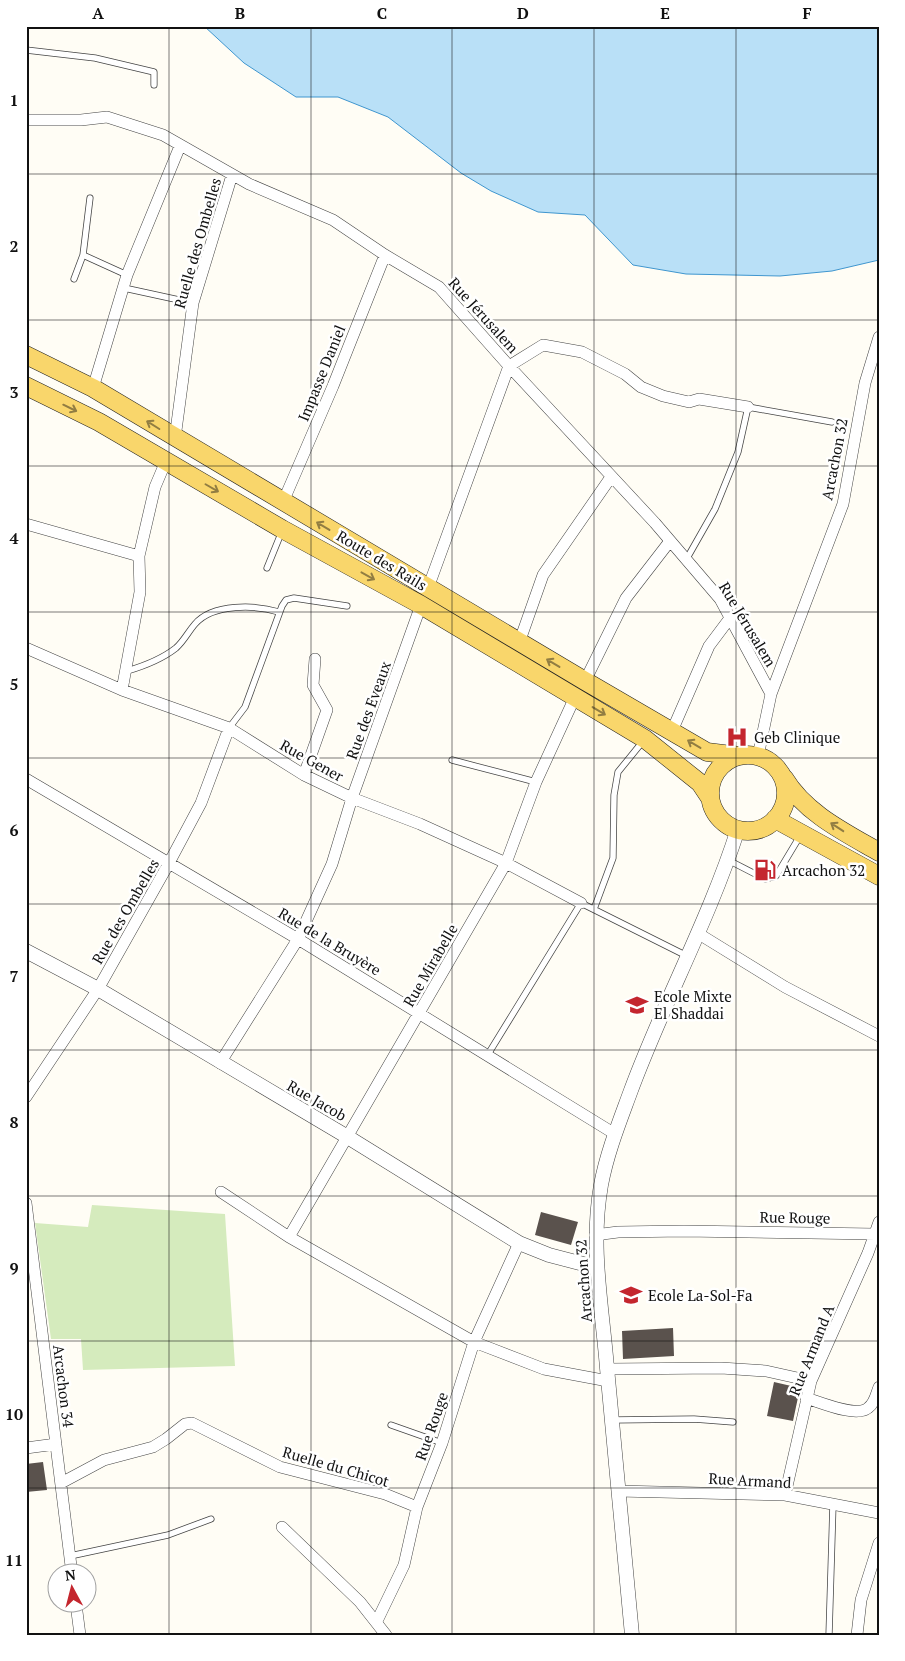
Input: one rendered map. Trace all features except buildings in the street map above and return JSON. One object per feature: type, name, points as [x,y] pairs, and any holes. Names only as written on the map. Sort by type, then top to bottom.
[{"type":"main road","name":"Route des Rails","points":[[26,355],[93,388],[519,643],[707,752],[740,756]]},
{"type":"main road","name":"Route des Rails","points":[[26,386],[100,422],[282,529],[421,605],[645,739],[700,783],[710,798]]},
{"type":"main road","points":[[779,770],[785,785],[786,801],[775,819],[758,829],[738,829],[720,818],[710,798],[714,776],[720,767],[740,756],[758,756],[770,761],[779,770],[793,794],[808,808],[879,852]]},
{"type":"main road","points":[[775,819],[879,876]]},
{"type":"street","name":"Rue Jérusalem","points":[[26,120],[81,120],[107,117],[163,135],[232,175],[333,220],[439,287],[670,541],[720,599],[771,694]]},
{"type":"street","points":[[93,388],[127,275],[180,146]]},
{"type":"street","name":"Ruelle des Ombelles","points":[[175,438],[193,304],[232,175]]},
{"type":"street","name":"Impasse Daniel","points":[[283,502],[333,386],[386,255]]},
{"type":"street","name":"Arcachon 32","points":[[758,756],[771,694],[843,504],[865,383],[879,337]]},
{"type":"street","points":[[428,588],[509,366],[543,345],[582,352],[625,374],[641,387],[663,396],[688,402],[700,398],[748,407]]},
{"type":"street","points":[[122,690],[128,671],[140,592],[139,556],[155,487],[166,461]]},
{"type":"street","points":[[519,643],[543,575],[611,477]]},
{"type":"street","points":[[26,524],[139,556]]},
{"type":"street","points":[[585,682],[626,598],[670,541]]},
{"type":"street","name":"Rue des Eveaux","points":[[220,1063],[298,939],[332,864],[352,798],[421,605]]},
{"type":"street","points":[[672,730],[709,646],[730,618]]},
{"type":"street","name":"Rue Gener","points":[[26,648],[122,690],[229,728],[304,775],[352,798],[420,824],[506,863],[581,903]]},
{"type":"street","points":[[304,775],[327,710],[312,685],[315,660]]},
{"type":"street","name":"Rue Mirabelle","points":[[289,1237],[506,863],[536,782],[575,697]]},
{"type":"street","name":"Rue des Ombelles","points":[[26,1097],[98,989],[169,863],[201,803],[229,728]]},
{"type":"street","name":"Rue de la Bruyère","points":[[26,779],[298,939],[615,1134]]},
{"type":"street","name":"Arcachon 32","points":[[632,1635],[596,1267],[596,1235],[602,1184],[615,1134],[650,1040],[699,934],[738,829]]},
{"type":"street","points":[[699,934],[785,987],[879,1036]]},
{"type":"street","name":"Rue Jacob","points":[[26,951],[98,989],[346,1136],[519,1243],[549,1255],[596,1267]]},
{"type":"street","points":[[221,1192],[289,1237],[474,1342],[544,1369],[608,1375],[721,1368],[766,1372],[811,1382]]},
{"type":"street","name":"Arcachon 34","points":[[26,1203],[71,1564]]},
{"type":"street","name":"Rue Armand A","points":[[785,1495],[811,1382],[865,1262],[879,1222]]},
{"type":"street","name":"Rue Rouge","points":[[596,1235],[618,1232],[684,1231],[875,1234]]},
{"type":"street","name":"Rue Rouge","points":[[377,1621],[404,1565],[417,1507],[442,1443],[474,1342],[519,1243]]},
{"type":"street","points":[[806,1398],[850,1412],[862,1411],[873,1403],[879,1387]]},
{"type":"street","name":"Ruelle du Chicot","points":[[61,1483],[104,1460],[152,1447],[166,1440],[185,1424],[192,1423],[280,1467],[384,1494],[417,1507]]},
{"type":"street","points":[[26,1448],[56,1444]]},
{"type":"street","name":"Rue Armand","points":[[618,1491],[785,1495],[879,1513]]},
{"type":"street","points":[[282,1527],[360,1602],[377,1621],[386,1635]]},
{"type":"street","points":[[857,1635],[861,1600],[879,1542]]},
{"type":"street","points":[[77,1614],[80,1635]]},
{"type":"lane","points":[[26,50],[95,58],[154,72],[154,85]]},
{"type":"lane","points":[[74,279],[83,255],[90,198]]},
{"type":"lane","points":[[83,255],[127,275]]},
{"type":"lane","points":[[124,288],[193,304]]},
{"type":"lane","points":[[686,560],[714,509],[738,452],[748,407],[832,422]]},
{"type":"lane","points":[[267,568],[282,529]]},
{"type":"lane","points":[[229,728],[245,707],[279,612],[286,600],[294,598],[347,606]]},
{"type":"lane","points":[[128,671],[161,658],[177,648],[196,623],[216,611],[253,607],[279,612]]},
{"type":"lane","points":[[594,910],[614,858],[614,795],[618,772],[645,739]]},
{"type":"lane","points":[[452,760],[536,782]]},
{"type":"lane","points":[[728,860],[765,879],[771,879],[776,876],[802,834]]},
{"type":"lane","points":[[487,1056],[581,903]]},
{"type":"lane","name":"Rue Gener","points":[[581,903],[688,956]]},
{"type":"lane","points":[[612,1420],[694,1419],[733,1422]]},
{"type":"lane","points":[[391,1425],[442,1443]]},
{"type":"lane","points":[[829,1635],[833,1504]]},
{"type":"lane","points":[[70,1556],[168,1535],[211,1519]]},
{"type":"green space","points":[[92,1205],[225,1214],[235,1366],[83,1370],[81,1339],[51,1339],[35,1223],[88,1227]]},
{"type":"water","points":[[204,26],[879,26],[879,260],[832,271],[780,276],[686,274],[633,265],[585,215],[538,212],[491,191],[461,173],[388,117],[338,97],[296,97],[244,63]]},
{"type":"place","name":"Geb Clinique","points":[[737,737]]},
{"type":"place","name":"Arcachon 32","points":[[765,870]]},
{"type":"place","name":"Ecole Mixte El Shaddai","points":[[637,1005]]},
{"type":"place","name":"Ecole La-Sol-Fa","points":[[631,1295]]}]
